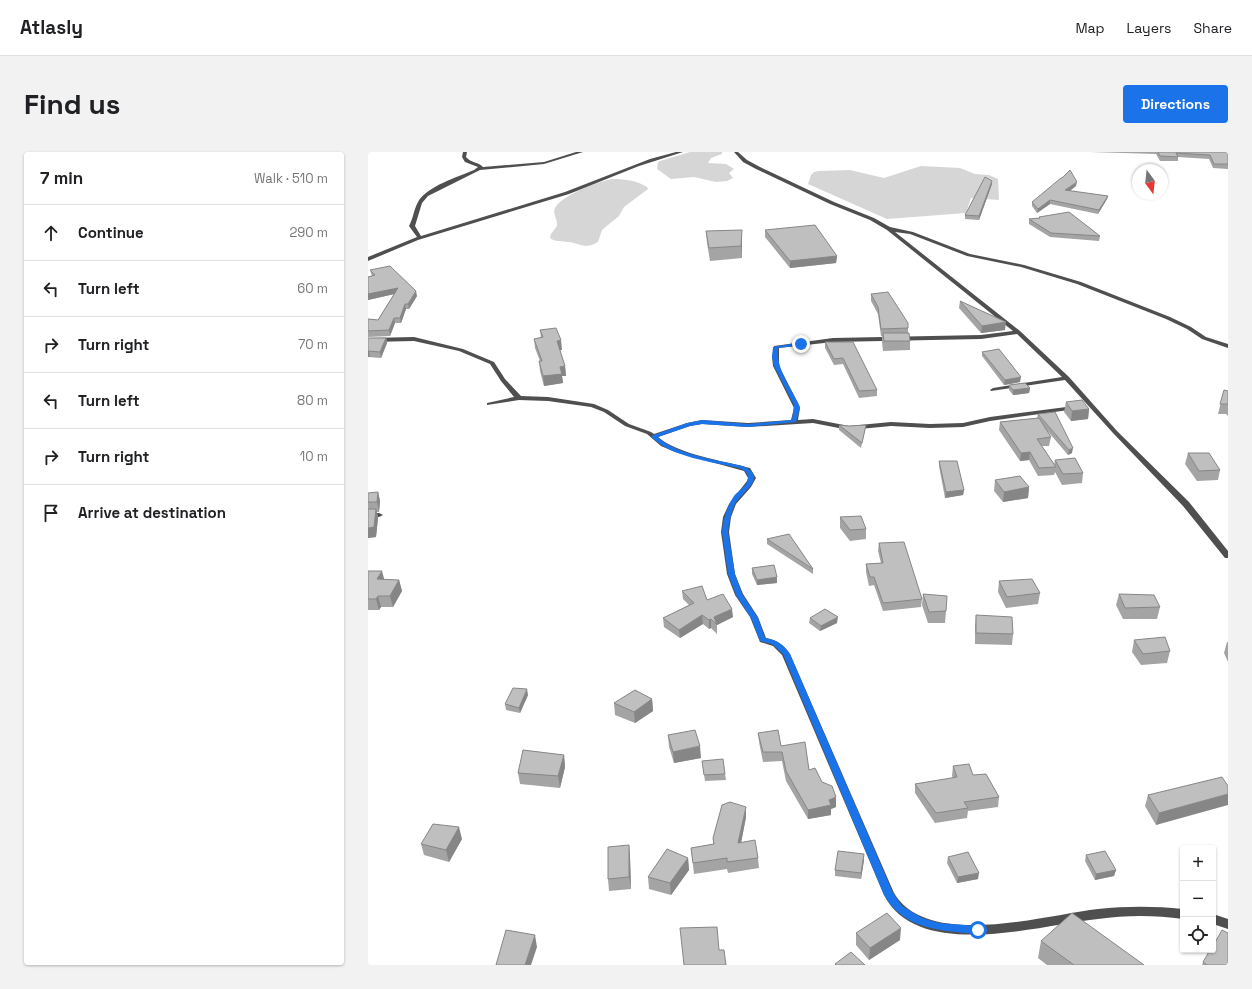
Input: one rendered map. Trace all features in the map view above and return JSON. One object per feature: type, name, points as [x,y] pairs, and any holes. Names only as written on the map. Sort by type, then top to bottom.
[{"type":"street","points":[[465,152],[464,157],[467,161],[479,165],[481,167],[479,169]]},
{"type":"street","points":[[420,238],[412,226],[422,199],[433,190],[479,169],[544,163],[582,152]]},
{"type":"street","points":[[368,259],[420,238],[568,192],[643,162],[681,152]]},
{"type":"street","points":[[736,152],[745,161],[758,168],[832,203],[872,219],[890,229],[1018,332],[1067,378],[1138,457],[1186,504],[1228,556]]},
{"type":"street","points":[[890,229],[911,233],[969,255],[1022,266],[1079,283],[1168,318],[1189,328],[1204,338],[1228,346]]},
{"type":"street","points":[[794,421],[797,408],[776,366],[776,347],[833,340],[981,337],[1018,332]]},
{"type":"street","points":[[368,340],[422,340],[455,348],[486,359],[492,363],[519,398]]},
{"type":"street","points":[[993,390],[1067,378]]},
{"type":"street","points":[[489,404],[519,398],[548,399],[592,405],[606,411],[627,425],[654,436],[663,445],[676,451],[741,467],[747,470],[752,478],[750,484],[737,497],[731,506],[726,525],[725,532],[731,574],[739,595],[745,602],[754,618],[762,640],[774,642],[782,648],[786,654],[889,895],[898,909],[920,921],[939,927],[978,930],[1007,928],[1091,915],[1140,912],[1180,914]]},
{"type":"street","points":[[654,436],[689,424],[702,422],[748,425],[794,421],[821,421],[849,428],[891,424],[963,425],[990,419],[1090,405]]},
{"type":"street","points":[[368,515],[379,515]]},
{"type":"street","points":[[1216,920],[1228,924]]},
{"type":"shaded area","points":[[690,152],[722,152],[722,154],[711,158],[708,163],[726,164],[734,169],[729,173],[733,178],[727,181],[716,182],[694,177],[671,179],[657,169],[658,162]]},
{"type":"shaded area","points":[[921,166],[960,168],[975,174],[989,175],[998,179],[999,200],[971,198],[966,213],[887,219],[808,184],[811,175],[814,172],[819,171],[850,170],[884,178]]},
{"type":"shaded area","points":[[614,179],[636,182],[647,187],[648,189],[624,207],[619,216],[602,230],[598,242],[590,246],[586,246],[556,241],[550,238],[557,226],[554,210],[559,203],[573,193],[582,189],[600,182]]},
{"type":"building","points":[[1158,152],[1228,152],[1228,164],[1214,164],[1210,155],[1176,153],[1178,157],[1160,156]]},
{"type":"building","points":[[1070,170],[1077,182],[1065,190],[1108,196],[1099,210],[1050,200],[1038,209],[1032,202]]},
{"type":"building","points":[[985,177],[992,181],[979,216],[965,215]]},
{"type":"building","points":[[1069,212],[1100,236],[1051,233],[1029,219],[1040,218],[1039,217]]},
{"type":"building","points":[[815,225],[837,256],[790,261],[765,230]]},
{"type":"building","points":[[742,230],[741,246],[709,248],[706,231]]},
{"type":"building","points":[[390,266],[416,291],[408,304],[405,304],[400,318],[394,318],[389,330],[368,331],[368,319],[378,320],[398,288],[368,294],[368,277],[375,275],[370,270]]},
{"type":"building","points":[[888,292],[908,323],[908,328],[881,329],[878,307],[871,294]]},
{"type":"building","points":[[960,301],[1006,322],[982,326]]},
{"type":"building","points":[[556,328],[561,340],[557,341],[565,366],[560,367],[562,374],[543,376],[539,361],[542,361],[534,339],[543,337],[540,330]]},
{"type":"building","points":[[883,333],[909,333],[910,341],[884,341]]},
{"type":"building","points":[[368,338],[386,338],[380,352],[368,351]]},
{"type":"building","points":[[825,342],[853,342],[877,390],[859,391],[843,358],[834,359]]},
{"type":"building","points":[[999,349],[1021,377],[1005,380],[982,352]]},
{"type":"building","points":[[1025,383],[1030,388],[1013,390],[1009,385]]},
{"type":"building","points":[[1224,390],[1228,391],[1228,404],[1220,404]]},
{"type":"building","points":[[1082,400],[1089,409],[1072,411],[1066,402]]},
{"type":"building","points":[[1055,412],[1073,448],[1069,450],[1038,414]]},
{"type":"building","points":[[1039,418],[1051,437],[1037,439],[1056,467],[1039,468],[1030,452],[1021,453],[1000,422]]},
{"type":"building","points":[[839,425],[866,425],[862,443]]},
{"type":"building","points":[[1188,453],[1209,453],[1220,470],[1199,471]]},
{"type":"building","points":[[1075,458],[1083,473],[1063,474],[1055,460]]},
{"type":"building","points":[[939,461],[957,461],[964,490],[946,492]]},
{"type":"building","points":[[1020,476],[1029,487],[1004,492],[995,480]]},
{"type":"building","points":[[378,492],[377,502],[368,502],[368,493]]},
{"type":"building","points":[[368,509],[376,509],[374,527],[368,528]]},
{"type":"building","points":[[861,516],[866,529],[850,530],[840,517]]},
{"type":"building","points":[[789,534],[813,569],[767,539]]},
{"type":"building","points":[[904,542],[922,599],[883,603],[874,577],[870,577],[866,564],[883,563],[879,543]]},
{"type":"building","points":[[774,565],[777,577],[757,580],[752,568]]},
{"type":"building","points":[[368,571],[382,571],[377,579],[399,580],[390,596],[378,596],[376,599],[368,599]]},
{"type":"building","points":[[1032,579],[1040,593],[1007,597],[999,581]]},
{"type":"building","points":[[702,586],[707,600],[723,594],[732,609],[714,617],[717,625],[711,619],[709,620],[702,615],[679,630],[663,618],[694,603],[682,591]]},
{"type":"building","points":[[923,594],[947,596],[946,611],[929,612]]},
{"type":"building","points":[[1119,594],[1154,595],[1160,607],[1125,608]]},
{"type":"building","points":[[825,609],[838,617],[821,626],[810,618]]},
{"type":"building","points":[[976,615],[1012,617],[1013,634],[976,633]]},
{"type":"building","points":[[1165,637],[1170,651],[1143,654],[1134,640]]},
{"type":"building","points":[[513,688],[527,689],[519,708],[505,704]]},
{"type":"building","points":[[635,690],[652,699],[634,712],[614,703]]},
{"type":"building","points":[[695,730],[700,746],[673,752],[668,735]]},
{"type":"building","points":[[778,730],[781,746],[805,742],[809,770],[815,768],[822,782],[832,786],[836,797],[829,800],[831,805],[808,810],[786,771],[782,752],[763,752],[758,733]]},
{"type":"building","points":[[523,750],[564,755],[558,776],[518,773]]},
{"type":"building","points":[[723,759],[725,774],[704,775],[702,761]]},
{"type":"building","points":[[969,764],[973,775],[986,774],[999,797],[964,802],[968,808],[936,813],[915,784],[957,777],[953,766]]},
{"type":"building","points":[[1222,777],[1228,786],[1228,794],[1159,813],[1148,795]]},
{"type":"building","points":[[730,802],[746,807],[738,843],[755,840],[758,858],[727,862],[727,858],[693,863],[691,848],[714,844],[713,838],[722,805]]},
{"type":"building","points":[[433,824],[459,827],[446,850],[421,844]]},
{"type":"building","points":[[629,845],[629,877],[608,879],[608,847]]},
{"type":"building","points":[[667,849],[688,858],[670,883],[648,877]]},
{"type":"building","points":[[838,851],[864,854],[861,873],[835,870]]},
{"type":"building","points":[[1105,851],[1116,870],[1096,874],[1086,855]]},
{"type":"building","points":[[968,852],[979,873],[958,877],[948,857]]},
{"type":"building","points":[[887,913],[901,928],[870,948],[856,933]]},
{"type":"building","points":[[1072,913],[1144,965],[1074,965],[1041,941]]},
{"type":"building","points":[[717,927],[719,950],[724,950],[726,965],[684,965],[680,928]]},
{"type":"building","points":[[506,930],[535,935],[525,965],[496,965]]},
{"type":"building","points":[[1222,930],[1228,933],[1228,965],[1207,965],[1203,962],[1208,953],[1216,953],[1216,941]]},
{"type":"building","points":[[851,952],[865,965],[835,964]]},
{"type":"route","points":[[801,344],[776,347],[775,352],[776,366],[797,408],[794,421],[762,425],[702,422],[689,424],[654,436],[663,445],[676,451],[699,458],[741,467],[747,470],[751,475],[752,478],[750,484],[737,497],[729,510],[725,532],[730,570],[739,595],[745,602],[754,618],[762,640],[774,642],[782,648],[786,654],[889,895],[898,909],[920,921],[939,927],[978,930]]}]
